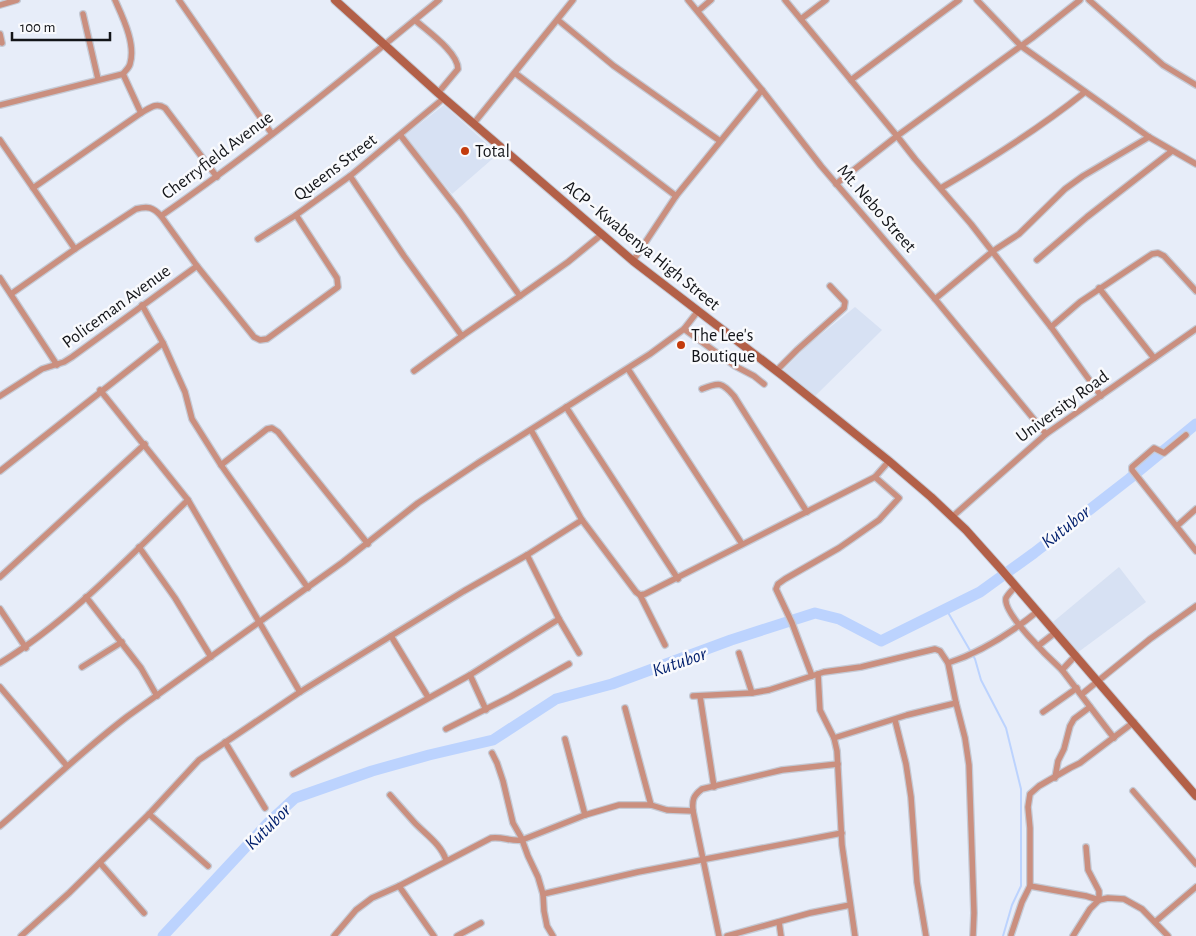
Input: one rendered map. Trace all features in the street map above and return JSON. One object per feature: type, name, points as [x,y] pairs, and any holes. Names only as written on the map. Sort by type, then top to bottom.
[{"type":"main road","name":"ACP - Kwabenya High Street","points":[[334,0],[601,235],[889,461],[952,517],[1038,611],[1196,796]]},
{"type":"street","points":[[0,4],[16,0]]},
{"type":"street","points":[[0,105],[123,74],[130,65],[131,50],[126,27],[115,0]]},
{"type":"street","points":[[179,0],[272,134]]},
{"type":"street","name":"Cherryfield Avenue","points":[[11,294],[136,209],[146,206],[155,209],[161,216],[217,177],[439,0]]},
{"type":"street","points":[[474,124],[573,0]]},
{"type":"street","name":"Mt. Nebo Street","points":[[688,0],[821,166],[935,299],[1046,434]]},
{"type":"street","points":[[698,12],[711,0]]},
{"type":"street","points":[[785,0],[993,251],[1101,396]]},
{"type":"street","points":[[801,20],[826,0]]},
{"type":"street","points":[[851,80],[959,0]]},
{"type":"street","points":[[977,0],[1021,46],[1150,137],[1196,164]]},
{"type":"street","points":[[836,184],[897,136],[1021,46],[1080,0]]},
{"type":"street","points":[[1089,0],[1163,65],[1196,85]]},
{"type":"street","points":[[83,14],[98,79]]},
{"type":"street","name":"Queens Street","points":[[161,216],[197,266],[254,337],[260,340],[267,339],[338,287],[337,278],[296,215],[401,136],[441,95],[458,69],[458,63],[452,53],[415,20]]},
{"type":"street","points":[[558,20],[614,66],[720,141]]},
{"type":"street","points":[[0,34],[2,43]]},
{"type":"street","points":[[515,73],[676,196]]},
{"type":"street","points":[[123,74],[141,113]]},
{"type":"street","points":[[633,261],[676,196],[762,90]]},
{"type":"street","points":[[941,188],[988,160],[1053,117],[1085,92]]},
{"type":"street","points":[[33,188],[154,105],[161,105],[165,108],[217,177]]},
{"type":"street","points":[[401,136],[460,212],[520,296]]},
{"type":"street","points":[[935,299],[993,251],[1019,234],[1052,201],[1077,180],[1150,137]]},
{"type":"street","points":[[0,140],[75,249]]},
{"type":"street","points":[[1037,260],[1087,217],[1172,150]]},
{"type":"street","points":[[350,176],[404,256],[462,336]]},
{"type":"street","points":[[258,239],[296,215]]},
{"type":"street","points":[[414,371],[568,262],[601,235]]},
{"type":"street","points":[[1051,327],[1099,288],[1152,254],[1158,253],[1164,256],[1196,291]]},
{"type":"street","name":"Policeman Avenue","points":[[0,396],[42,369],[57,365],[72,357],[197,266]]},
{"type":"street","points":[[0,278],[57,365]]},
{"type":"street","points":[[776,371],[844,308],[845,302],[830,286]]},
{"type":"street","points":[[1099,288],[1154,358]]},
{"type":"street","points":[[142,305],[163,342],[185,392],[192,419],[221,466],[308,588]]},
{"type":"street","points":[[0,826],[94,742],[368,544],[418,503],[628,368],[684,329],[698,311]]},
{"type":"street","points":[[684,329],[735,366],[754,376],[764,384]]},
{"type":"street","name":"University Road","points":[[952,517],[1046,434],[1196,329]]},
{"type":"street","points":[[0,471],[163,342]]},
{"type":"street","points":[[628,368],[742,544]]},
{"type":"street","points":[[702,389],[719,384],[723,385],[734,396],[807,512]]},
{"type":"street","points":[[100,390],[188,500],[300,692]]},
{"type":"street","points":[[566,408],[678,579]]},
{"type":"street","points":[[221,466],[272,428],[278,432],[368,544]]},
{"type":"street","points":[[531,430],[582,520],[640,595],[665,645]]},
{"type":"street","points":[[1186,435],[1164,453],[1154,448],[1132,467],[1134,473],[1196,551]]},
{"type":"street","points":[[0,577],[145,444]]},
{"type":"street","points":[[640,595],[678,579],[742,544],[875,477],[889,461]]},
{"type":"street","points":[[855,936],[842,833],[838,764],[834,738],[820,710],[815,675],[776,589],[778,584],[839,548],[879,520],[899,498],[875,477]]},
{"type":"street","points":[[0,664],[26,648],[86,597],[188,500]]},
{"type":"street","points":[[1177,526],[1196,509]]},
{"type":"street","points":[[21,936],[69,893],[149,814],[199,760],[300,692],[582,520]]},
{"type":"street","points":[[139,547],[175,598],[211,657]]},
{"type":"street","points":[[527,555],[559,619],[579,653]]},
{"type":"street","points":[[1016,586],[1006,598],[1006,606],[1020,626],[1082,694],[1114,738]]},
{"type":"street","points":[[86,597],[141,668],[157,696]]},
{"type":"street","points":[[1082,694],[1150,638],[1196,606]]},
{"type":"street","points":[[0,609],[26,648]]},
{"type":"street","points":[[948,663],[967,657],[1000,639],[1038,611]]},
{"type":"street","points":[[293,774],[470,675],[559,619]]},
{"type":"street","points":[[1038,646],[1056,632]]},
{"type":"street","points":[[391,636],[428,698]]},
{"type":"street","points":[[82,666],[122,642]]},
{"type":"street","points":[[693,696],[752,693],[769,690],[815,675],[861,667],[935,649],[940,651],[948,663],[965,738],[969,765],[974,913],[973,936]]},
{"type":"street","points":[[739,653],[752,693]]},
{"type":"street","points":[[1062,670],[1076,655]]},
{"type":"street","points":[[446,729],[486,710],[569,664]]},
{"type":"street","points":[[470,675],[486,710]]},
{"type":"street","points":[[0,688],[67,766]]},
{"type":"street","points":[[1043,712],[1077,688]]},
{"type":"street","points":[[700,696],[714,787]]},
{"type":"street","points":[[834,738],[956,703]]},
{"type":"street","points":[[1055,778],[1058,760],[1064,749],[1070,726],[1074,718],[1090,707]]},
{"type":"street","points":[[625,708],[650,805]]},
{"type":"street","points":[[895,720],[906,764],[911,797],[917,882],[926,936]]},
{"type":"street","points":[[1011,935],[1022,902],[1030,886],[1028,799],[1034,790],[1080,763],[1134,722]]},
{"type":"street","points":[[565,739],[585,815]]},
{"type":"street","points":[[225,742],[265,808]]},
{"type":"street","points":[[492,753],[503,781],[513,823],[538,877],[543,894],[547,926],[553,936]]},
{"type":"street","points":[[719,936],[692,799],[702,789],[782,770],[838,764]]},
{"type":"street","points":[[1133,791],[1196,864]]},
{"type":"street","points":[[390,795],[437,845],[446,860]]},
{"type":"street","points":[[336,935],[356,910],[372,898],[491,838],[499,836],[515,841],[522,840],[585,815],[619,805],[650,805],[667,810],[693,811]]},
{"type":"street","points":[[149,814],[208,866]]},
{"type":"street","points":[[543,894],[638,872],[704,861],[842,833]]},
{"type":"street","points":[[1073,936],[1090,909],[1099,900],[1099,891],[1088,870],[1086,847]]},
{"type":"street","points":[[100,862],[144,913]]},
{"type":"street","points":[[399,886],[434,936]]},
{"type":"street","points":[[1030,886],[1099,900],[1108,898],[1124,899],[1142,909],[1168,936]]},
{"type":"street","points":[[1155,922],[1196,886]]},
{"type":"street","points":[[727,936],[850,905]]},
{"type":"street","points":[[779,922],[782,936]]},
{"type":"street","points":[[457,936],[482,923]]},
{"type":"shaded area","points":[[444,105],[498,154],[452,194],[404,136]]},
{"type":"shaded area","points":[[855,307],[882,330],[813,398],[781,372],[808,345]]},
{"type":"shaded area","points":[[1119,567],[1146,602],[1077,653],[1053,622]]},
{"type":"waterway","name":"Kutubor","points":[[163,936],[269,822],[295,798],[372,771],[493,740],[556,699],[612,684],[731,640],[815,613],[839,619],[881,641],[980,592],[1034,553],[1196,424]]},
{"type":"waterway","points":[[946,609],[975,659],[981,680],[1006,728],[1021,789],[1021,886],[1012,905],[1003,936]]},
{"type":"place","name":"Total","points":[[465,151]]},
{"type":"place","name":"The Lee's Boutique","points":[[681,345]]}]
